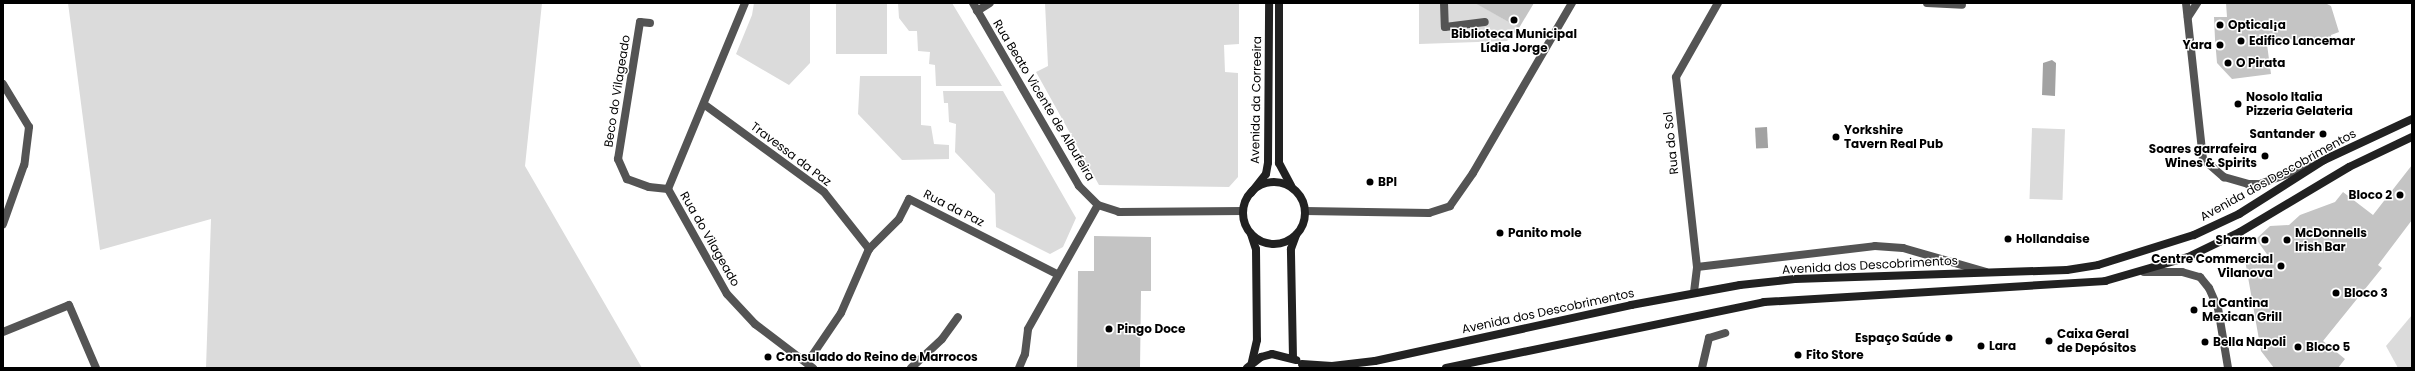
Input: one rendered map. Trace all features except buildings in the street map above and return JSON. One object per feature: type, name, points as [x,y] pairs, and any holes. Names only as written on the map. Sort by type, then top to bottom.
[{"type":"main road","name":"Avenida da Correeira","points":[[1251,193],[1266,174],[1268,163],[1269,3]]},
{"type":"main road","name":"Avenida da Correeira","points":[[1279,3],[1279,163],[1291,187]]},
{"type":"main road","name":"Avenida dos Descobrimentos","points":[[1304,366],[1332,366],[1375,361],[1694,292],[1795,279],[2067,270],[2098,265],[2165,247],[2239,214],[2324,160],[2412,119]]},
{"type":"main road","points":[[1446,368],[1722,308],[1764,302],[1815,297],[2068,286],[2104,282],[2144,272],[2188,257],[2240,232],[2349,167],[2412,137]]},
{"type":"main road","points":[[1249,365],[1257,340],[1256,249],[1243,211],[1251,193],[1271,182],[1291,187],[1300,197],[1305,211],[1303,223],[1291,249],[1293,358]]},
{"type":"main road","points":[[1250,233],[1266,243],[1276,244],[1297,234]]},
{"type":"main road","points":[[1249,365],[1272,354],[1293,358],[1304,366]]},
{"type":"street","name":"Rua do Vilageado","points":[[744,3],[705,105],[668,189],[727,294],[755,324],[810,366]]},
{"type":"street","name":"Rua Beato Vicente de Albufeira","points":[[973,3],[1079,186],[1098,205],[1119,212],[1243,211]]},
{"type":"street","points":[[977,11],[990,3]]},
{"type":"street","points":[[1444,3],[1445,27],[1485,22]]},
{"type":"street","points":[[1305,211],[1429,213],[1450,206],[1468,180],[1572,3]]},
{"type":"street","name":"Rua do Sol","points":[[1694,292],[1697,267],[1676,77],[1718,3]]},
{"type":"street","points":[[1928,3],[1962,5]]},
{"type":"street","points":[[2186,3],[2203,159],[2212,169],[2236,182],[2260,184],[2324,160]]},
{"type":"street","points":[[2188,18],[2197,3]]},
{"type":"street","name":"Beco do Vilageado","points":[[650,24],[640,22],[618,160],[627,179],[649,187],[668,189]]},
{"type":"street","points":[[3,84],[29,127],[24,165],[3,224]]},
{"type":"street","name":"Travessa da Paz","points":[[705,105],[824,192],[869,249]]},
{"type":"street","name":"Rua da Paz","points":[[810,366],[841,313],[869,249],[899,219],[909,199],[1057,274]]},
{"type":"street","points":[[1019,368],[1025,354],[1028,329],[1057,274],[1098,205]]},
{"type":"street","points":[[1697,267],[1875,246],[1902,248],[1986,272]]},
{"type":"street","points":[[2144,272],[2182,272],[2200,277],[2209,288],[2218,308],[2228,368]]},
{"type":"street","points":[[3,332],[70,305],[96,368]]},
{"type":"street","points":[[911,368],[942,339],[958,318]]},
{"type":"street","points":[[1702,368],[1709,338],[1725,333]]},
{"type":"shaded area","points":[[68,3],[542,3],[525,166],[642,368],[206,368],[211,219],[100,250]]},
{"type":"shaded area","points":[[754,3],[810,3],[810,63],[789,85],[736,54],[752,15]]},
{"type":"shaded area","points":[[836,3],[887,3],[887,54],[836,54]]},
{"type":"shaded area","points":[[898,3],[952,3],[1002,86],[936,86],[935,65],[929,64],[930,52],[918,51],[917,31],[909,31],[899,18]]},
{"type":"shaded area","points":[[1045,3],[1239,3],[1239,44],[1224,45],[1225,72],[1238,73],[1238,177],[1229,187],[1099,185],[1036,72],[1048,66]]},
{"type":"shaded area","points":[[1419,3],[1476,3],[1519,28],[1507,41],[1419,44]]},
{"type":"shaded area","points":[[2052,60],[2056,63],[2055,96],[2042,95],[2043,63]]},
{"type":"shaded area","points":[[860,76],[921,76],[921,125],[931,126],[934,144],[949,145],[949,159],[902,160],[858,114]]},
{"type":"shaded area","points":[[943,91],[1003,91],[1076,218],[1063,247],[1050,254],[996,227],[995,194],[955,152],[956,124],[949,122],[948,103],[944,103]]},
{"type":"shaded area","points":[[1767,127],[1768,148],[1756,149],[1755,128]]},
{"type":"shaded area","points":[[2032,128],[2065,129],[2063,200],[2030,199]]},
{"type":"shaded area","points":[[2412,315],[2412,368],[2398,368],[2386,346]]},
{"type":"place","name":"Biblioteca Municipal Lídia Jorge","points":[[1514,20]]},
{"type":"place","name":"Optical¡a","points":[[2220,25]]},
{"type":"place","name":"Edifico Lancemar","points":[[2241,41]]},
{"type":"place","name":"Yara","points":[[2220,45]]},
{"type":"place","name":"O Pirata","points":[[2228,63]]},
{"type":"place","name":"Nosolo Italia Pizzeria Gelateria","points":[[2238,104]]},
{"type":"place","name":"Santander","points":[[2323,134]]},
{"type":"place","name":"Yorkshire Tavern Real Pub","points":[[1836,137]]},
{"type":"place","name":"Soares garrafeira Wines & Spirits","points":[[2265,156]]},
{"type":"place","name":"BPI","points":[[1370,182]]},
{"type":"place","name":"Bloco 2","points":[[2400,195]]},
{"type":"place","name":"Panito mole","points":[[1500,233]]},
{"type":"place","name":"Hollandaise","points":[[2008,239]]},
{"type":"place","name":"Sharm","points":[[2265,240]]},
{"type":"place","name":"McDonnells Irish Bar","points":[[2287,240]]},
{"type":"place","name":"Centre Commercial Vilanova","points":[[2281,266]]},
{"type":"place","name":"Bloco 3","points":[[2336,293]]},
{"type":"place","name":"La Cantina Mexican Grill","points":[[2194,310]]},
{"type":"place","name":"Pingo Doce","points":[[1109,329]]},
{"type":"place","name":"Espaço Saúde","points":[[1949,338]]},
{"type":"place","name":"Caixa Geral de Depósitos","points":[[2049,341]]},
{"type":"place","name":"Bella Napoli","points":[[2205,342]]},
{"type":"place","name":"Lara","points":[[1981,346]]},
{"type":"place","name":"Bloco 5","points":[[2298,347]]},
{"type":"place","name":"Fito Store","points":[[1798,355]]},
{"type":"place","name":"Consulado do Reino de Marrocos","points":[[768,357]]}]
